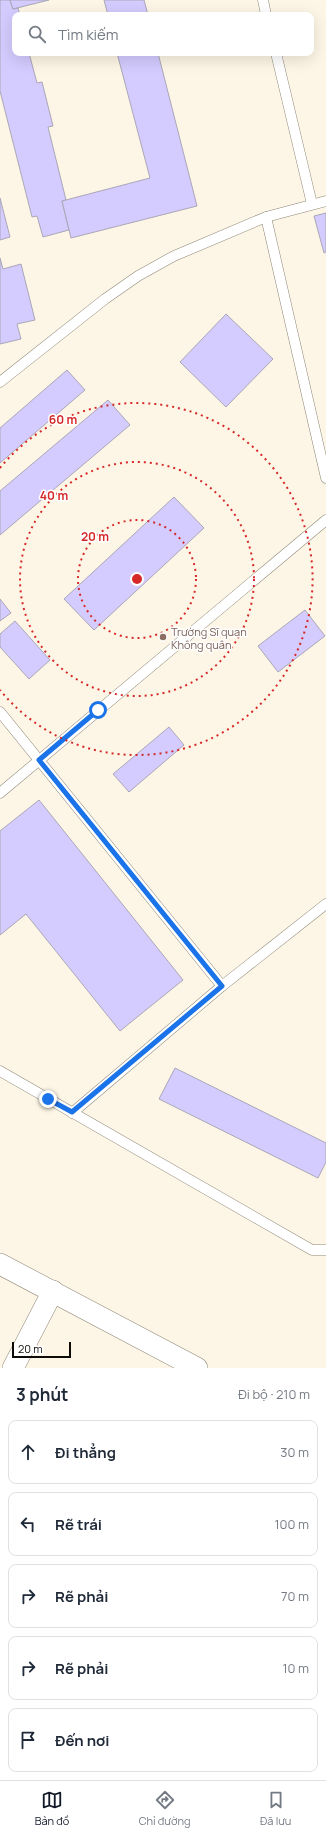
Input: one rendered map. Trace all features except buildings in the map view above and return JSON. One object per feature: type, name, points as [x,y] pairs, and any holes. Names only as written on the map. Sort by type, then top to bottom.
[{"type":"street","points":[[0,1264],[197,1368]]},
{"type":"street","points":[[13,1368],[53,1291]]},
{"type":"lane","points":[[263,0],[265,12]]},
{"type":"lane","points":[[277,56],[312,204]]},
{"type":"lane","points":[[0,382],[105,299],[138,276],[174,256],[266,217],[326,201]]},
{"type":"lane","points":[[266,217],[326,478]]},
{"type":"lane","points":[[0,793],[326,520]]},
{"type":"lane","points":[[0,712],[222,986]]},
{"type":"lane","points":[[72,1112],[222,986],[326,904]]},
{"type":"lane","points":[[0,1071],[312,1250],[326,1250]]},
{"type":"place","name":"Trường Sĩ quan Không quân","points":[[163,637]]},
{"type":"route","points":[[48,1099],[72,1112],[222,986],[39,760],[98,710]]}]
